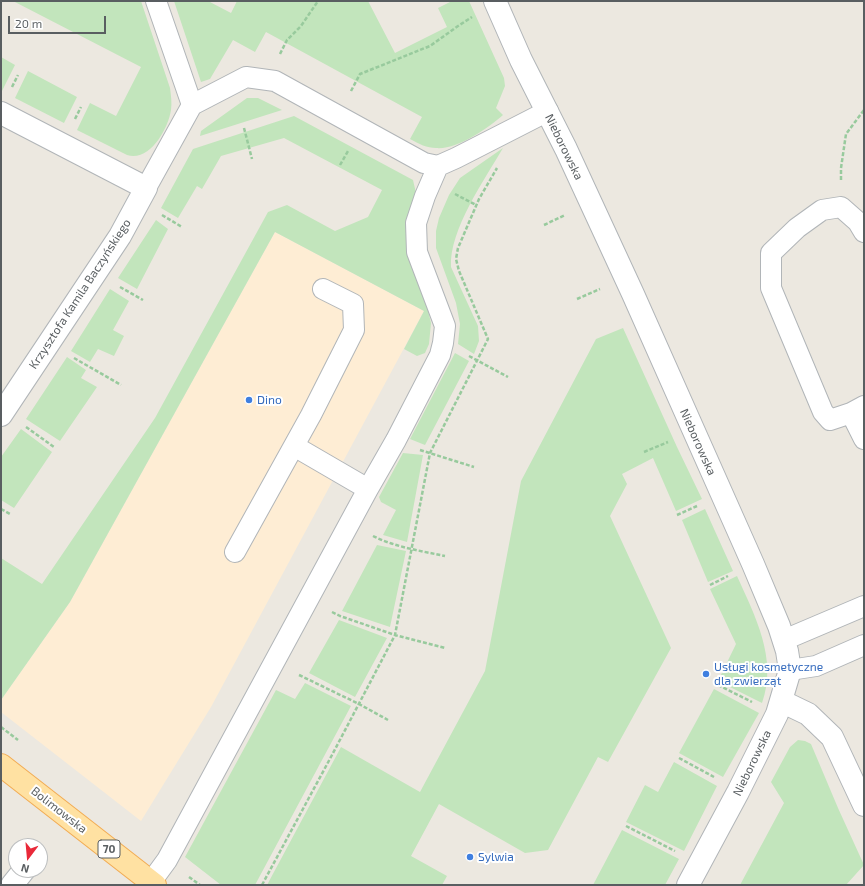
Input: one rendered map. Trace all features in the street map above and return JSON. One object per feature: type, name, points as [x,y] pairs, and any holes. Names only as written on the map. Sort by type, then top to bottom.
[{"type":"main road","name":"Bolimowska","points":[[1,765],[153,883]]},
{"type":"street","name":"Nieborowska","points":[[496,2],[521,60],[548,111],[639,308],[753,564],[784,640],[790,670],[777,714],[738,792],[688,885]]},
{"type":"street","points":[[1,113],[146,188]]},
{"type":"street","name":"Krzysztofa Kamila Baczyńskiego","points":[[1,415],[120,236],[146,188]]},
{"type":"street","points":[[781,701],[808,714],[832,737],[864,805]]},
{"type":"lane","points":[[156,1],[192,105]]},
{"type":"lane","points":[[146,188],[192,105],[246,77],[276,81],[424,163],[438,166],[548,111]]},
{"type":"lane","points":[[153,883],[275,663],[368,489],[396,440],[440,355],[445,326],[417,252],[416,223],[424,196],[438,166]]},
{"type":"lane","points":[[864,232],[858,222],[841,207],[822,210],[797,228],[771,253],[771,288],[823,412],[830,420],[858,409],[864,438]]},
{"type":"lane","points":[[235,552],[294,446],[354,330],[353,304],[323,288]]},
{"type":"lane","points":[[294,446],[368,489]]},
{"type":"lane","points":[[784,640],[864,606]]},
{"type":"lane","points":[[790,670],[816,666],[864,645]]},
{"type":"path","points":[[266,80],[287,40],[301,26],[318,1]]},
{"type":"path","points":[[337,115],[360,74],[430,46],[496,2]]},
{"type":"path","points":[[841,207],[841,168],[846,134],[864,110]]},
{"type":"path","points":[[244,128],[252,159]]},
{"type":"path","points":[[262,885],[395,635],[430,453],[488,339],[459,271],[456,259],[458,248],[479,199],[499,166]]},
{"type":"path","points":[[544,225],[568,214]]},
{"type":"path","points":[[162,215],[182,227]]},
{"type":"path","points":[[117,285],[142,300]]},
{"type":"path","points":[[577,299],[602,288]]},
{"type":"path","points":[[443,343],[508,377]]},
{"type":"path","points":[[71,356],[120,385]]},
{"type":"path","points":[[25,426],[54,447]]},
{"type":"path","points":[[396,440],[414,448],[474,467]]},
{"type":"path","points":[[644,452],[671,440]]},
{"type":"path","points":[[677,516],[701,504]]},
{"type":"path","points":[[1,509],[10,514]]},
{"type":"path","points":[[350,524],[381,540],[412,549],[445,556]]},
{"type":"path","points":[[710,585],[731,575]]},
{"type":"path","points":[[308,600],[340,616],[395,635],[446,648]]},
{"type":"path","points":[[275,663],[359,704],[388,720]]},
{"type":"path","points":[[718,685],[756,705]]},
{"type":"path","points":[[679,758],[717,779]]},
{"type":"path","points":[[626,826],[678,853]]},
{"type":"shaded area","points":[[275,232],[424,311],[211,707],[141,821],[1,712],[1,700],[70,602]]},
{"type":"green space","points":[[13,1],[141,1],[170,88],[171,99],[171,110],[166,126],[162,134],[150,149],[143,154],[135,156],[127,155],[77,130],[90,103],[116,116],[141,67]]},
{"type":"green space","points":[[174,1],[208,1],[231,13],[237,1],[368,1],[395,53],[447,27],[438,8],[452,1],[469,1],[504,78],[505,86],[496,108],[503,115],[481,132],[453,146],[436,148],[423,145],[410,139],[422,117],[266,32],[255,52],[233,40],[210,79],[201,82]]},
{"type":"green space","points":[[1,57],[15,65],[2,91],[1,90]]},
{"type":"green space","points":[[28,71],[77,97],[64,123],[15,98]]},
{"type":"green space","points":[[247,98],[258,98],[282,110],[200,136],[201,131]]},
{"type":"green space","points":[[294,116],[413,180],[416,193],[406,223],[406,244],[427,306],[431,323],[429,344],[425,353],[417,356],[404,349],[424,311],[275,232],[70,602],[1,700],[1,558],[42,584],[155,418],[268,212],[287,205],[335,231],[368,217],[382,190],[284,138],[221,156],[202,189],[197,186],[178,218],[161,208],[193,149]]},
{"type":"green space","points":[[503,148],[478,190],[462,221],[452,253],[451,267],[478,326],[479,341],[474,354],[458,344],[460,324],[456,303],[436,248],[436,231],[439,218],[449,195],[460,178]]},
{"type":"green space","points":[[156,220],[168,229],[137,289],[118,278]]},
{"type":"green space","points":[[110,289],[129,301],[113,330],[124,336],[114,356],[98,349],[90,362],[71,351]]},
{"type":"green space","points":[[623,328],[702,499],[676,511],[653,458],[622,474],[627,484],[610,516],[671,648],[608,762],[598,757],[548,850],[525,853],[439,804],[411,856],[447,876],[442,885],[267,885],[341,747],[420,792],[485,671],[521,481],[596,339]]},
{"type":"green space","points":[[455,353],[469,361],[425,445],[410,439]]},
{"type":"green space","points":[[67,357],[86,370],[81,378],[97,387],[60,441],[26,419]]},
{"type":"green space","points":[[21,429],[52,452],[14,508],[1,500],[1,457]]},
{"type":"green space","points":[[403,453],[423,455],[407,542],[383,535],[396,510],[381,502],[379,497]]},
{"type":"green space","points":[[705,509],[733,571],[708,582],[682,520]]},
{"type":"green space","points":[[377,545],[406,551],[390,627],[342,611]]},
{"type":"green space","points":[[737,576],[757,622],[766,654],[766,687],[762,703],[718,681],[736,644],[710,589]]},
{"type":"green space","points":[[339,620],[387,638],[355,697],[309,673]]},
{"type":"green space","points":[[305,683],[351,706],[255,885],[221,885],[185,857],[276,690],[295,699]]},
{"type":"green space","points":[[714,689],[759,713],[723,777],[679,753]]},
{"type":"green space","points":[[798,740],[811,744],[864,865],[846,885],[740,885],[784,803],[771,782],[790,747]]},
{"type":"green space","points":[[674,762],[717,786],[684,851],[626,822],[645,785],[658,792]]},
{"type":"green space","points":[[622,830],[679,859],[665,885],[593,885]]},
{"type":"place","name":"Dino","points":[[249,400]]},
{"type":"place","name":"Usługi kosmetyczne dla zwierząt","points":[[706,674]]},
{"type":"place","name":"Sylwia","points":[[470,857]]}]
